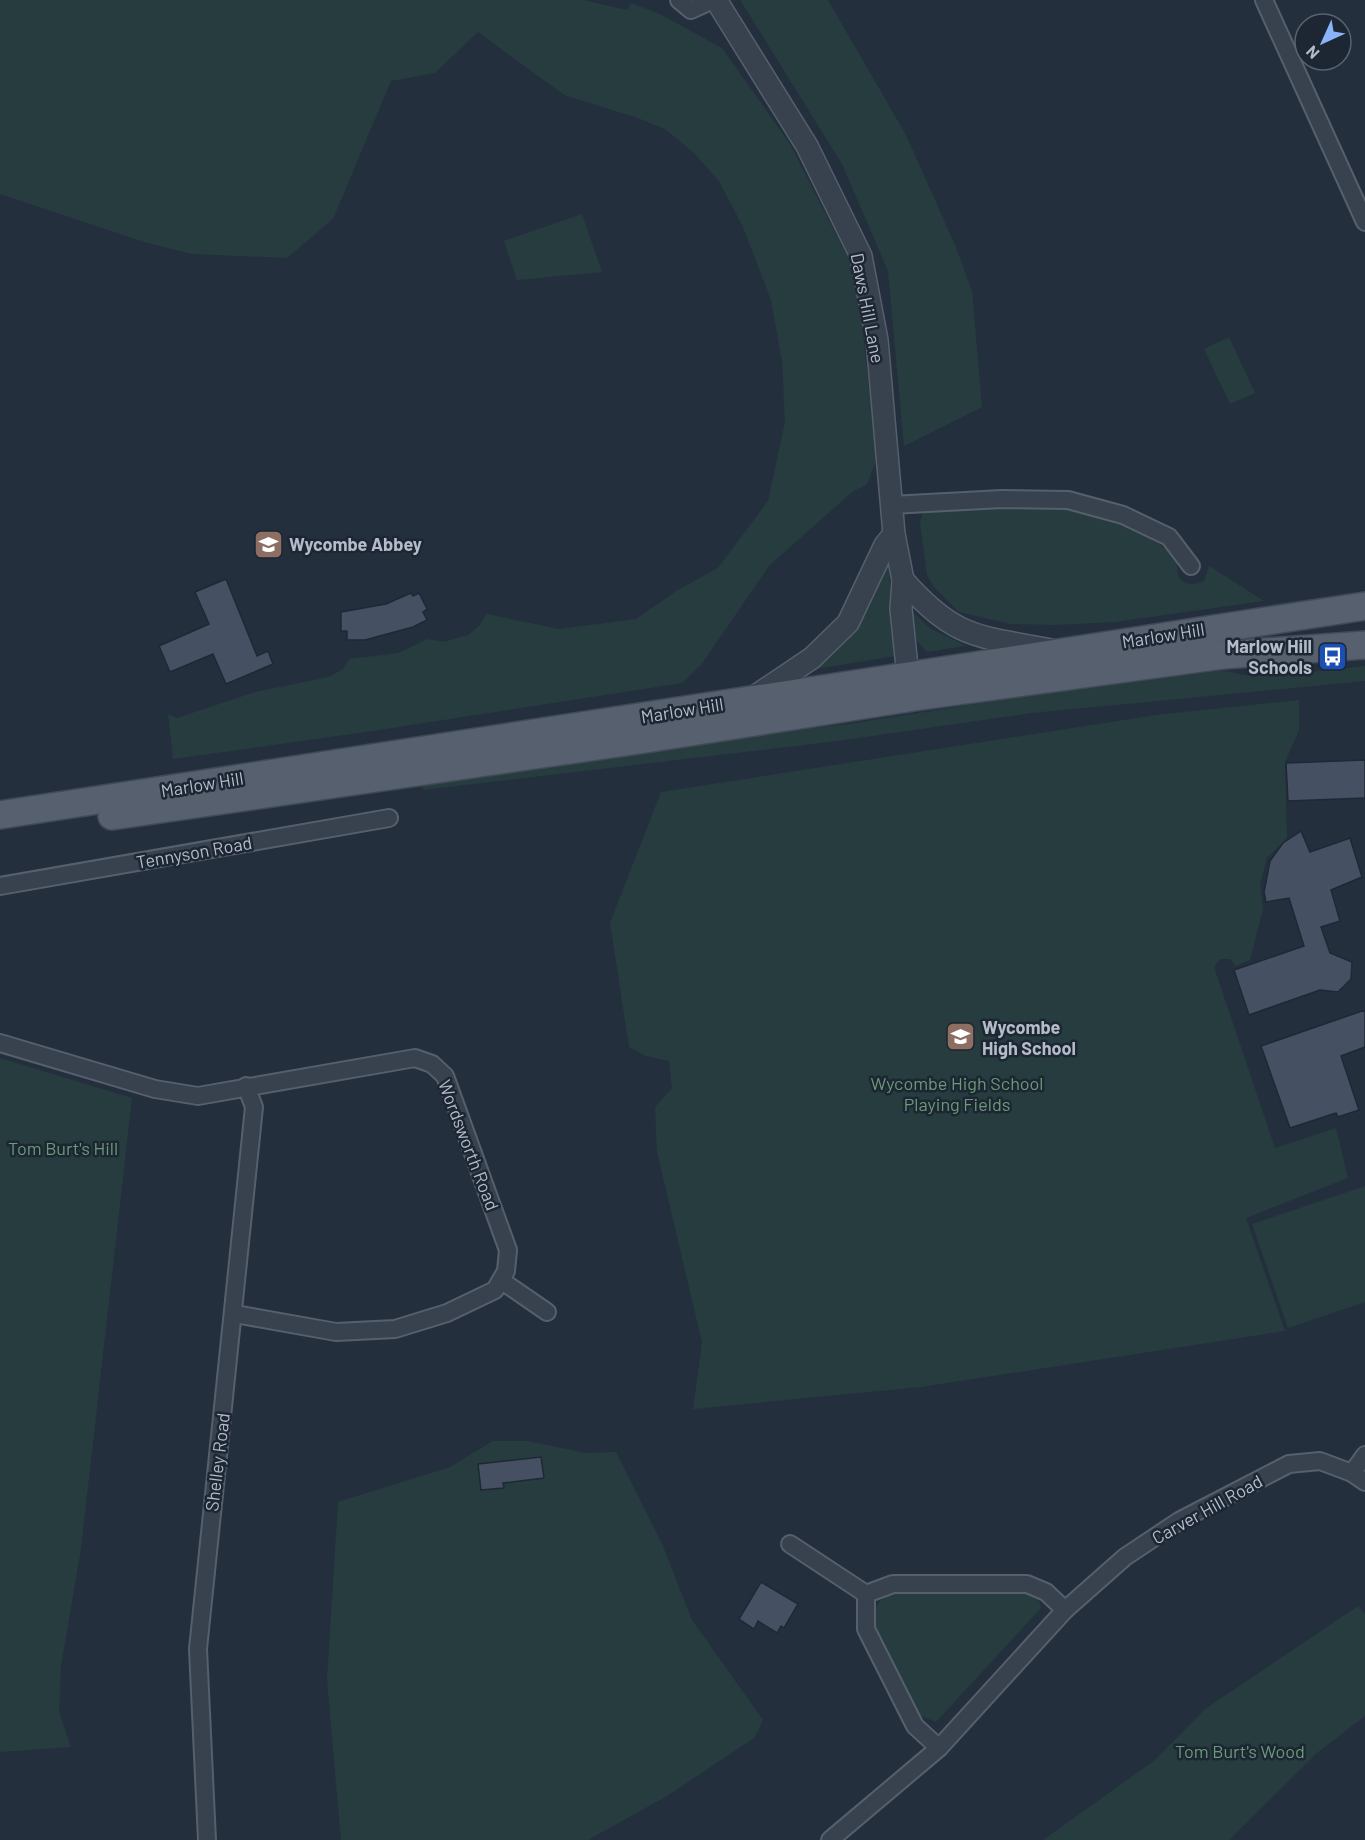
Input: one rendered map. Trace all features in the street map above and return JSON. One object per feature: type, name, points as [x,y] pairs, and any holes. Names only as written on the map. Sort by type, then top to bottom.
[{"type":"main road","name":"Marlow Hill","points":[[0,833],[646,739],[914,686],[1059,651],[1365,606]]},
{"type":"main road","name":"Marlow Hill","points":[[0,815],[751,699],[914,686],[1223,655],[1365,645]]},
{"type":"street","points":[[679,0],[691,10],[715,0]]},
{"type":"street","name":"Daws Hill Lane","points":[[715,0],[807,146],[861,256],[878,340],[894,534],[903,580],[902,609],[914,686]]},
{"type":"street","points":[[1264,0],[1365,222]]},
{"type":"street","points":[[891,505],[1002,499],[1068,500],[1123,515],[1169,537],[1191,566]]},
{"type":"street","points":[[751,699],[812,658],[848,623],[885,545],[894,534]]},
{"type":"street","points":[[903,580],[934,613],[955,628],[977,636],[1059,651]]},
{"type":"street","name":"Tennyson Road","points":[[0,886],[389,818]]},
{"type":"street","name":"Wordsworth Road","points":[[0,1043],[155,1089],[198,1096],[415,1058],[438,1069],[451,1088],[508,1250],[506,1271],[502,1281]]},
{"type":"street","name":"Shelley Road","points":[[207,1840],[198,1650],[209,1529],[235,1314],[254,1107],[246,1086]]},
{"type":"street","points":[[235,1314],[336,1332],[395,1329],[447,1313],[495,1290],[502,1281],[547,1312]]},
{"type":"street","points":[[1358,1478],[1365,1455]]},
{"type":"street","name":"Carver Hill Road","points":[[830,1840],[939,1748],[1065,1610],[1125,1557],[1179,1521],[1290,1464],[1320,1461],[1358,1478]]},
{"type":"street","points":[[790,1544],[866,1594]]},
{"type":"street","points":[[866,1594],[893,1584],[1027,1584],[1046,1592],[1065,1610]]},
{"type":"street","points":[[866,1594],[866,1629],[915,1726],[939,1748]]},
{"type":"green space","points":[[0,0],[583,0],[627,10],[631,3],[660,14],[722,48],[790,144],[856,273],[877,459],[867,484],[852,492],[769,566],[701,665],[682,683],[173,759],[168,714],[177,718],[255,692],[329,677],[343,669],[349,659],[398,653],[428,639],[443,642],[468,635],[478,627],[487,614],[559,629],[636,619],[676,591],[718,568],[768,501],[785,422],[782,361],[771,300],[743,227],[719,181],[693,152],[665,129],[635,117],[564,95],[478,32],[435,73],[391,81],[333,219],[287,258],[192,254],[144,242],[0,194]]},
{"type":"green space","points":[[740,0],[828,0],[906,135],[955,245],[972,291],[982,407],[904,446],[888,271],[842,164]]},
{"type":"green space","points":[[582,214],[602,272],[517,280],[504,241]]},
{"type":"green space","points":[[1229,337],[1255,393],[1230,404],[1204,349]]},
{"type":"green space","points":[[1043,505],[1086,510],[1107,516],[1133,527],[1160,544],[1175,560],[1179,576],[1186,583],[1194,584],[1204,581],[1209,566],[1264,601],[1115,622],[1054,625],[1011,624],[959,612],[933,586],[927,575],[920,522],[923,513],[954,507]]},
{"type":"green space","points":[[888,557],[895,656],[810,670]]},
{"type":"green space","points":[[912,611],[930,628],[966,646],[927,652],[913,637]]},
{"type":"green space","points":[[1365,666],[1365,681],[1032,713],[837,741],[423,790],[423,784],[724,738],[848,724],[1154,676],[1215,669],[1250,676],[1273,676]]},
{"type":"green space","name":"Wycombe High School Playing Fields","points":[[1299,700],[1299,730],[1285,762],[1287,838],[1267,858],[1260,884],[1263,909],[1250,960],[1236,966],[1230,959],[1220,959],[1214,967],[1275,1148],[1336,1128],[1348,1178],[1246,1218],[1285,1331],[921,1387],[693,1409],[702,1342],[657,1152],[655,1107],[672,1088],[669,1061],[646,1056],[629,1047],[610,923],[661,792],[1156,715]]},
{"type":"green space","name":"Tom Burt's Hill","points":[[0,1058],[132,1098],[81,1549],[61,1666],[59,1712],[71,1747],[0,1752]]},
{"type":"green space","points":[[1365,1186],[1365,1302],[1288,1328],[1252,1224]]},
{"type":"green space","points":[[493,1441],[527,1441],[586,1453],[616,1452],[663,1546],[692,1620],[763,1720],[754,1738],[667,1796],[588,1840],[341,1840],[327,1680],[338,1502],[450,1467]]},
{"type":"green space","points":[[896,1589],[1025,1590],[1040,1602],[1041,1608],[936,1722],[914,1713],[871,1631],[872,1618],[877,1606],[885,1596]]},
{"type":"green space","name":"Tom Burt's Wood","points":[[1358,1606],[1365,1614],[1365,1716],[1317,1753],[1229,1840],[1043,1840],[1155,1760],[1205,1709]]},
{"type":"building","points":[[226,579],[257,656],[268,651],[273,664],[226,684],[213,654],[170,672],[159,646],[209,624],[195,592]]},
{"type":"building","points":[[411,593],[413,596],[419,593],[427,609],[423,612],[427,620],[413,627],[365,640],[347,640],[347,631],[341,631],[341,612],[386,604]]},
{"type":"building","points":[[1365,760],[1365,798],[1288,801],[1286,763]]},
{"type":"building","points":[[1301,831],[1310,852],[1350,838],[1362,877],[1331,890],[1340,921],[1321,927],[1330,953],[1352,962],[1351,979],[1338,992],[1320,990],[1249,1015],[1234,970],[1304,946],[1289,898],[1266,902],[1264,892],[1270,861],[1283,843]]},
{"type":"building","points":[[1365,1010],[1365,1047],[1341,1056],[1359,1110],[1338,1117],[1336,1113],[1290,1128],[1261,1046]]},
{"type":"building","points":[[541,1457],[544,1478],[503,1483],[504,1488],[481,1490],[478,1464]]},
{"type":"building","points":[[761,1582],[798,1604],[784,1628],[781,1626],[777,1633],[758,1621],[754,1629],[739,1619]]},
{"type":"place","name":"Wycombe Abbey","points":[[268,544]]},
{"type":"place","name":"Marlow Hill Schools","points":[[1333,656]]},
{"type":"place","name":"Wycombe High School","points":[[961,1037]]}]
